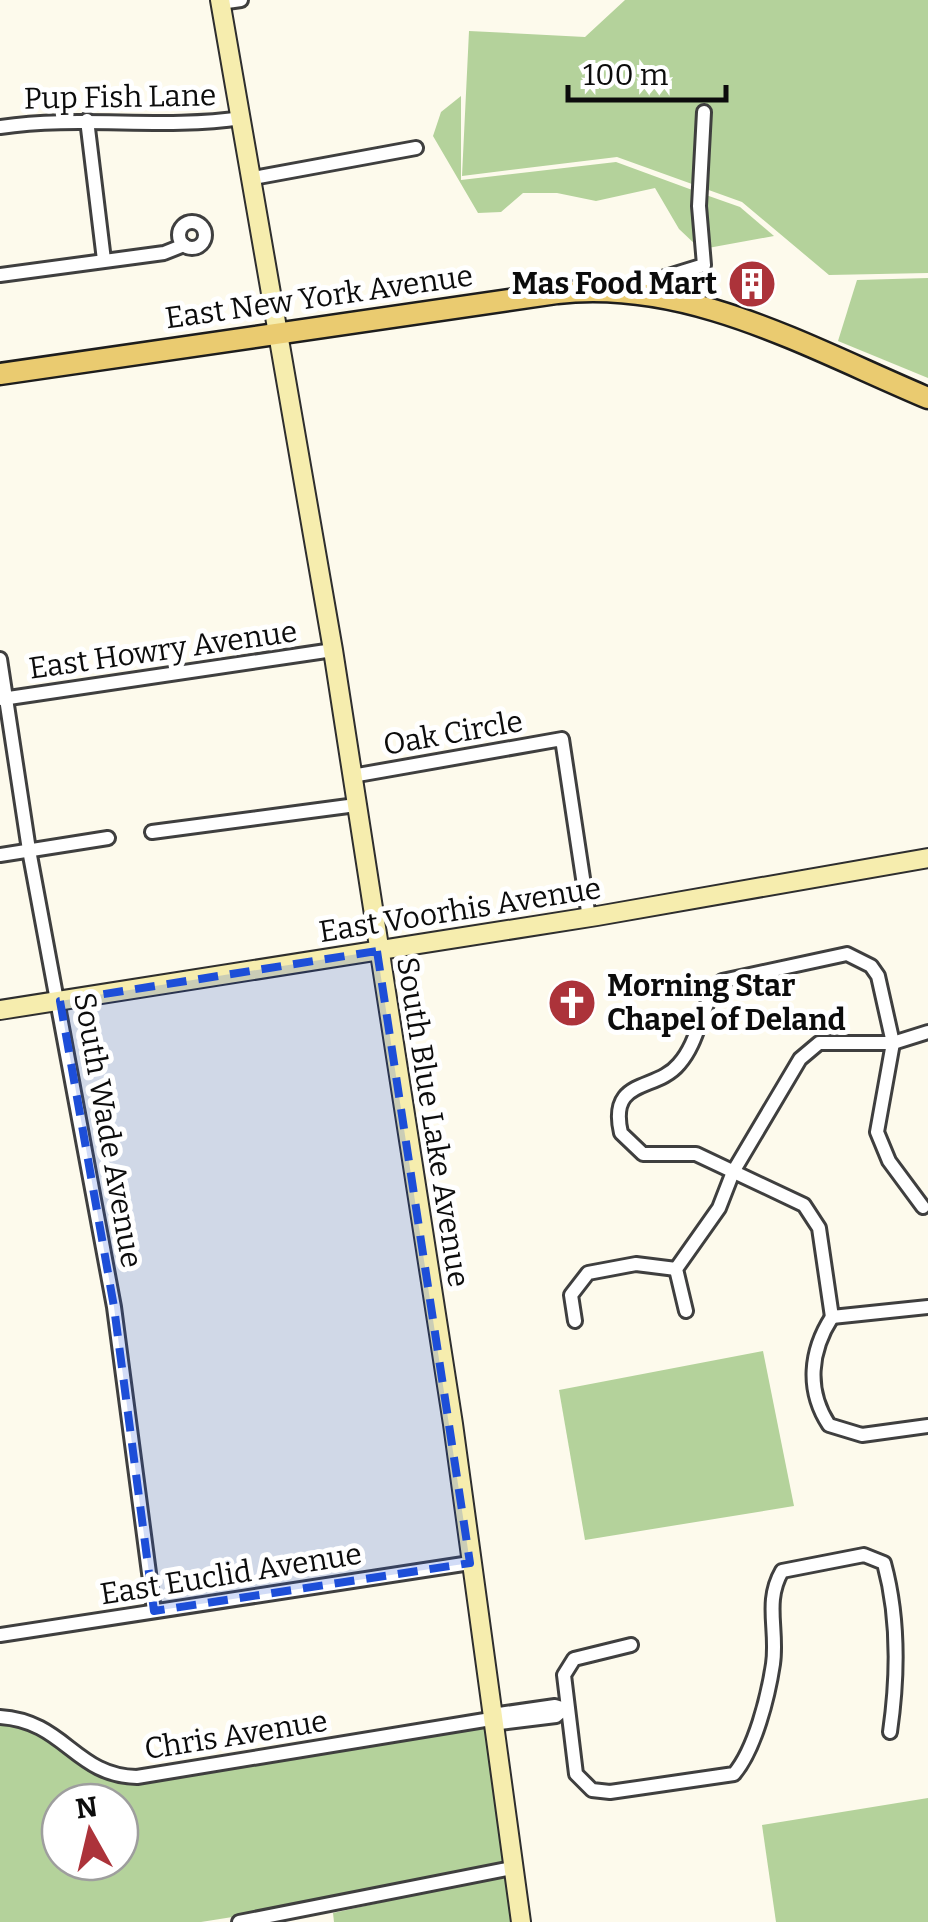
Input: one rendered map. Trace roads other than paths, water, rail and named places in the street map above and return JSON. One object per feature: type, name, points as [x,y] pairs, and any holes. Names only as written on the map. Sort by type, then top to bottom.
[{"type":"main road","name":"South Blue Lake Avenue","points":[[220,2],[333,650],[453,1424],[521,1922]]},
{"type":"main road","name":"East New York Avenue","points":[[0,374],[558,293],[626,289],[707,307],[928,398]]},
{"type":"main road","name":"East Voorhis Avenue","points":[[0,1010],[589,918],[928,858]]},
{"type":"street","points":[[220,2],[240,0]]},
{"type":"street","points":[[626,289],[704,265],[699,206],[704,112]]},
{"type":"street","name":"Pup Fish Lane","points":[[0,127],[87,120],[163,125],[242,118]]},
{"type":"street","points":[[87,120],[104,260]]},
{"type":"street","points":[[253,178],[416,148]]},
{"type":"street","points":[[0,276],[164,253],[184,245]]},
{"type":"street","name":"East Howry Avenue","points":[[3,698],[333,650]]},
{"type":"street","name":"South Wade Avenue","points":[[0,659],[29,850],[114,1308],[154,1611]]},
{"type":"street","name":"Oak Circle","points":[[352,776],[562,739],[589,918]]},
{"type":"street","points":[[152,832],[356,805]]},
{"type":"street","points":[[0,855],[108,838]]},
{"type":"street","points":[[924,1207],[889,1161],[876,1132],[893,1043],[878,976],[859,958],[847,954],[738,974],[722,981],[710,992],[698,1035],[678,1066],[636,1084],[627,1094],[618,1120],[628,1145],[643,1154],[696,1154],[804,1205],[819,1228],[832,1317],[813,1355],[815,1392],[829,1425],[862,1435],[928,1426]]},
{"type":"street","points":[[686,1310],[676,1269],[719,1208],[733,1172],[800,1059],[819,1042],[893,1043],[928,1032]]},
{"type":"street","points":[[576,1321],[571,1295],[588,1273],[636,1264],[676,1269]]},
{"type":"street","points":[[832,1317],[928,1306]]},
{"type":"street","points":[[631,1645],[574,1659],[564,1675],[576,1774],[592,1790],[610,1792],[734,1774],[745,1760],[774,1662],[772,1590],[782,1572],[864,1555],[884,1563],[890,1585],[896,1644],[890,1732]]},
{"type":"street","name":"East Euclid Avenue","points":[[0,1635],[470,1563]]},
{"type":"street","name":"Chris Avenue","points":[[0,1717],[42,1726],[97,1769],[137,1777],[494,1719],[499,1714],[555,1706],[566,1710]]},
{"type":"street","points":[[239,1922],[328,1915],[512,1868]]},
{"type":"place","name":"Mas Food Mart","points":[[752,284]]},
{"type":"place","name":"Morning Star Chapel of Deland","points":[[572,1003]]}]
